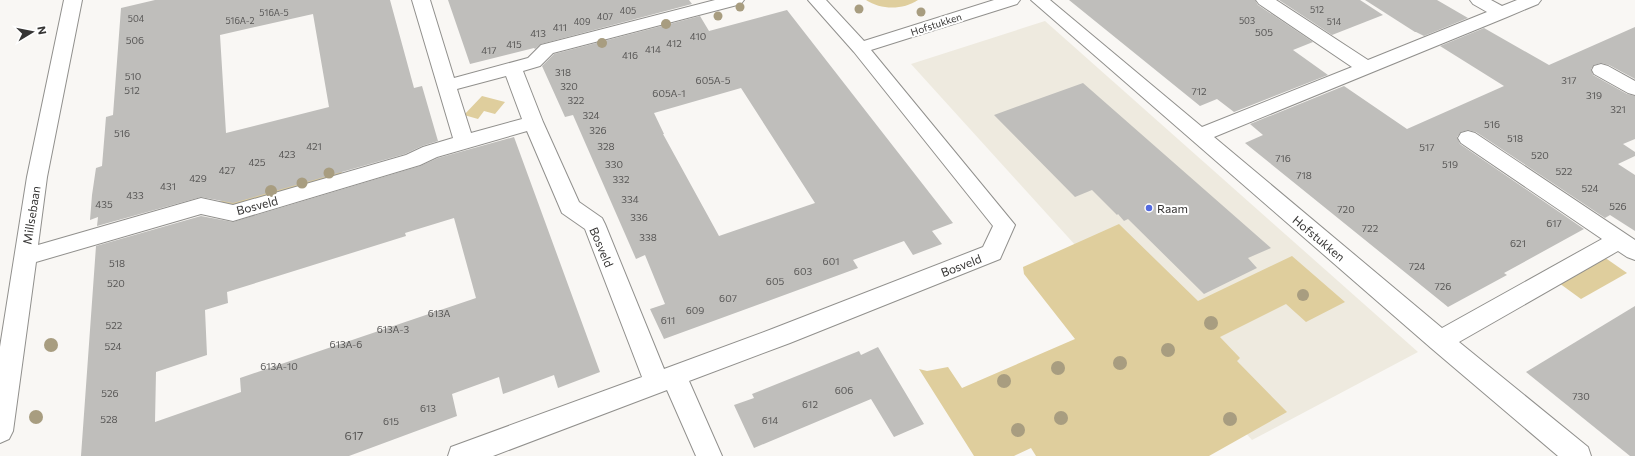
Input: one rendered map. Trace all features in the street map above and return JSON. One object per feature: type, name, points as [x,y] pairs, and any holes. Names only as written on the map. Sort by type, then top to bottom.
[{"type":"street","name":"Millsebaan","points":[[0,431],[37,177],[73,0]]},
{"type":"street","points":[[421,0],[464,142]]},
{"type":"street","points":[[447,86],[534,62],[547,49],[735,0]]},
{"type":"street","name":"Bosveld","points":[[461,456],[781,336],[992,253],[1004,225],[860,48],[817,0]]},
{"type":"street","name":"Hofstukken","points":[[860,48],[1011,0]]},
{"type":"street","name":"Hofstukken","points":[[1040,0],[1440,341],[1578,456]]},
{"type":"street","points":[[1265,0],[1366,68]]},
{"type":"street","points":[[1479,0],[1501,13]]},
{"type":"street","points":[[1199,136],[1532,0]]},
{"type":"street","name":"Bosveld","points":[[513,68],[533,122],[570,207],[594,224],[666,379],[709,456]]},
{"type":"street","points":[[1601,70],[1635,89]]},
{"type":"street","name":"Bosveld","points":[[25,257],[201,206],[233,213],[413,160],[430,152],[533,122]]},
{"type":"street","points":[[1440,341],[1627,246],[1468,138]]},
{"type":"shaded area","points":[[866,0],[918,0],[906,6],[892,8],[878,6]]},
{"type":"shaded area","name":"Raam","points":[[1045,21],[1418,352],[1252,440],[911,64]]},
{"type":"shaded area","points":[[482,96],[505,102],[495,114],[484,111],[478,119],[464,115]]},
{"type":"shaded area","points":[[341,166],[342,176],[239,207],[219,201]]},
{"type":"shaded area","points":[[1119,224],[1198,301],[1292,256],[1345,302],[1306,322],[1286,304],[1220,337],[1240,358],[1237,361],[1287,412],[1209,456],[1036,456],[1031,448],[1014,456],[974,456],[919,369],[927,371],[948,367],[962,388],[1075,339],[1024,274],[1023,267]]},
{"type":"shaded area","points":[[1604,257],[1627,273],[1581,299],[1559,283]]},
{"type":"building","points":[[155,0],[390,0],[414,88],[422,86],[438,141],[422,146],[405,154],[233,203],[201,197],[97,226],[98,217],[90,220],[92,195],[96,168],[102,166],[106,117],[113,115],[121,8]],"holes":[[[313,14],[329,107],[226,133],[220,35]]]},
{"type":"building","points":[[448,0],[689,0],[692,4],[541,44],[535,49],[470,64]]},
{"type":"building","points":[[1069,0],[1255,0],[1258,5],[1313,42],[1293,50],[1328,75],[1234,112],[1217,99],[1200,106]]},
{"type":"building","points":[[1279,0],[1360,0],[1383,15],[1332,35]]},
{"type":"building","points":[[1365,0],[1437,0],[1468,18],[1424,36],[1415,32]]},
{"type":"building","points":[[787,10],[953,223],[932,231],[942,244],[913,255],[904,241],[853,260],[858,268],[664,339],[650,309],[665,304],[645,255],[636,259],[573,115],[565,117],[542,66],[554,54],[700,16],[709,31]],"holes":[[[741,88],[815,203],[719,236],[663,134],[654,113]]]},
{"type":"building","points":[[1635,27],[1635,79],[1609,65],[1601,63],[1594,65],[1591,69],[1593,75],[1627,94],[1635,96],[1635,139],[1623,144],[1635,152],[1635,156],[1618,164],[1635,175],[1635,231],[1610,215],[1605,218],[1476,132],[1468,130],[1461,132],[1457,137],[1460,144],[1584,229],[1504,273],[1507,275],[1448,307],[1245,143],[1263,135],[1250,124],[1344,86],[1407,129],[1504,86],[1440,46],[1484,28],[1549,65]]},
{"type":"building","points":[[1083,83],[1271,248],[1248,258],[1257,268],[1204,294],[1128,219],[1124,221],[1092,190],[1075,197],[994,115]]},
{"type":"building","points":[[514,137],[600,372],[558,388],[554,375],[503,394],[499,377],[452,394],[457,416],[349,456],[81,456],[96,246],[201,216],[233,222],[420,166],[438,158]],"holes":[[[454,218],[476,298],[240,378],[241,392],[155,422],[156,372],[207,355],[205,310],[228,303],[227,292],[406,236],[405,233]]]},
{"type":"building","points":[[1635,306],[1635,456],[1630,456],[1526,372]]},
{"type":"building","points":[[878,347],[924,424],[894,437],[871,399],[754,448],[734,405],[754,398],[752,394],[859,351],[861,355]]},
{"type":"place","name":"Raam","points":[[1149,208]]}]
